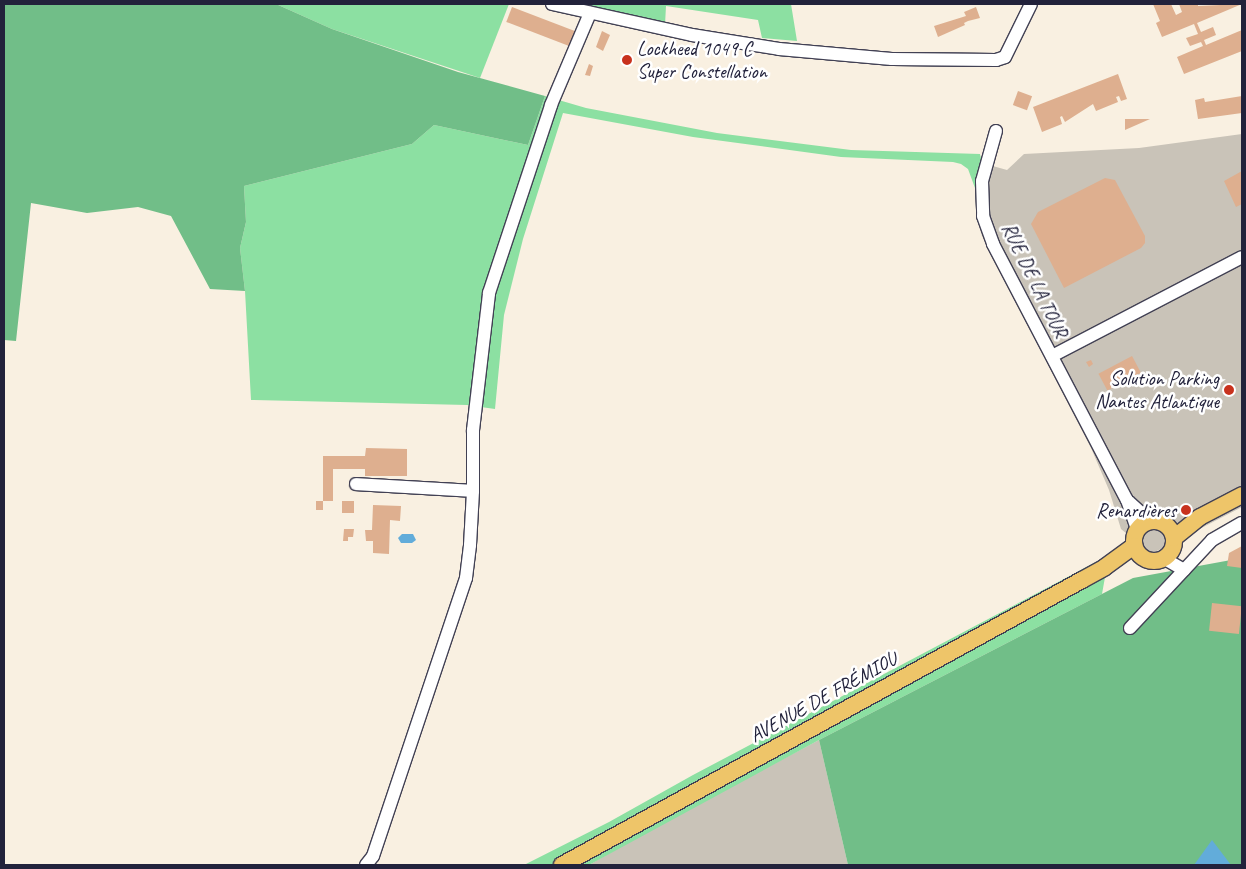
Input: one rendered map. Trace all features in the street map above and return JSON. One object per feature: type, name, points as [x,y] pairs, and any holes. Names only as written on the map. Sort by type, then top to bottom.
[{"type":"main road","points":[[1169,543],[1144,525],[1136,550],[1151,561],[1200,517],[1242,495]]},
{"type":"main road","name":"AVENUE DE FRÉMIOU","points":[[562,865],[1136,550]]},
{"type":"street","points":[[552,4],[692,35],[779,48],[892,59],[996,60],[1006,57],[1031,4]]},
{"type":"street","points":[[366,865],[372,856],[466,578],[474,491],[473,430],[489,292],[551,105],[590,13]]},
{"type":"street","name":"RUE DE LA TOUR","points":[[996,132],[982,181],[983,216],[993,244],[1127,500],[1144,525]]},
{"type":"street","name":"RUE DE LA TOUR","points":[[1052,356],[1242,257]]},
{"type":"street","points":[[356,484],[474,491]]},
{"type":"street","points":[[1130,628],[1212,540],[1242,523]]},
{"type":"street","points":[[1169,543],[1184,570]]},
{"type":"shaded area","points":[[1242,134],[1242,507],[1151,554],[1121,529],[1109,490],[1091,448],[982,236],[977,219],[975,188],[982,163],[1007,170],[1024,154],[1139,148]]},
{"type":"shaded area","points":[[819,740],[848,865],[589,865],[653,828]]},
{"type":"green space","points":[[4,4],[276,4],[332,29],[458,72],[545,96],[528,145],[434,125],[412,144],[244,186],[246,222],[240,248],[245,291],[210,289],[171,216],[138,207],[87,213],[31,203],[16,341],[4,340]]},
{"type":"green space","points":[[276,4],[509,4],[480,78],[332,29]]},
{"type":"green space","points":[[572,4],[791,4],[797,41],[762,38],[758,20],[666,6],[665,25]]},
{"type":"green space","points":[[545,96],[586,108],[717,133],[851,150],[980,154],[982,163],[975,188],[968,169],[961,164],[953,162],[841,157],[693,137],[563,113],[523,239],[504,315],[495,409],[467,405],[251,400],[245,291],[240,248],[246,222],[244,186],[412,144],[434,125],[528,145]]},
{"type":"green space","points":[[1109,555],[1102,594],[819,740],[589,865],[524,865],[609,822],[693,775]]},
{"type":"green space","points":[[1242,558],[1242,865],[848,865],[819,740],[1133,578]]},
{"type":"water","points":[[402,534],[413,534],[416,540],[412,543],[401,543],[398,538]]},
{"type":"water","points":[[1212,840],[1231,865],[1194,865]]},
{"type":"building","points":[[1153,4],[1171,4],[1176,15],[1182,12],[1179,4],[1198,4],[1198,6],[1242,4],[1197,23],[1201,32],[1213,27],[1216,35],[1204,40],[1206,45],[1242,30],[1242,51],[1184,74],[1177,57],[1203,46],[1201,42],[1190,46],[1186,38],[1198,34],[1194,24],[1162,37],[1156,23],[1160,21]]},
{"type":"building","points":[[512,7],[577,32],[572,47],[506,22]]},
{"type":"building","points":[[976,7],[980,18],[968,21],[964,23],[965,25],[938,37],[934,26],[966,16],[964,12]]},
{"type":"building","points":[[602,31],[610,35],[603,51],[596,47]]},
{"type":"building","points":[[589,64],[593,66],[590,76],[585,75]]},
{"type":"building","points":[[1118,74],[1127,99],[1121,101],[1119,96],[1116,97],[1118,102],[1096,111],[1093,104],[1065,122],[1062,116],[1060,117],[1062,124],[1042,132],[1033,107]]},
{"type":"building","points":[[1018,91],[1032,96],[1027,110],[1013,105]]},
{"type":"building","points":[[1242,96],[1242,113],[1198,119],[1195,100],[1204,98],[1205,102]]},
{"type":"building","points":[[1125,119],[1150,119],[1125,130]]},
{"type":"building","points":[[1242,171],[1242,204],[1236,207],[1224,181]]},
{"type":"building","points":[[1105,178],[1115,180],[1145,236],[1145,243],[1141,248],[1064,288],[1031,224],[1038,212]]},
{"type":"building","points":[[1132,356],[1141,373],[1107,391],[1098,374]]},
{"type":"building","points":[[1091,360],[1093,364],[1089,367],[1086,362]]},
{"type":"building","points":[[366,448],[407,449],[407,476],[365,476],[365,469],[333,469],[333,501],[323,501],[323,456],[365,456]]},
{"type":"building","points":[[316,501],[323,501],[323,510],[316,510]]},
{"type":"building","points":[[342,501],[354,501],[354,513],[342,513]]},
{"type":"building","points":[[373,505],[401,506],[400,521],[390,520],[389,554],[373,553],[373,541],[366,541],[365,530],[372,530]]},
{"type":"building","points":[[344,529],[354,529],[353,537],[348,537],[348,541],[343,541]]},
{"type":"building","points":[[1242,546],[1242,568],[1227,566],[1229,553]]},
{"type":"building","points":[[1212,603],[1242,606],[1239,634],[1209,631]]},
{"type":"place","name":"Lockheed 1049 C Super Constellation","points":[[627,60]]},
{"type":"place","name":"Solution Parking Nantes Atlantique","points":[[1229,390]]},
{"type":"place","name":"Renardières","points":[[1186,510]]}]
